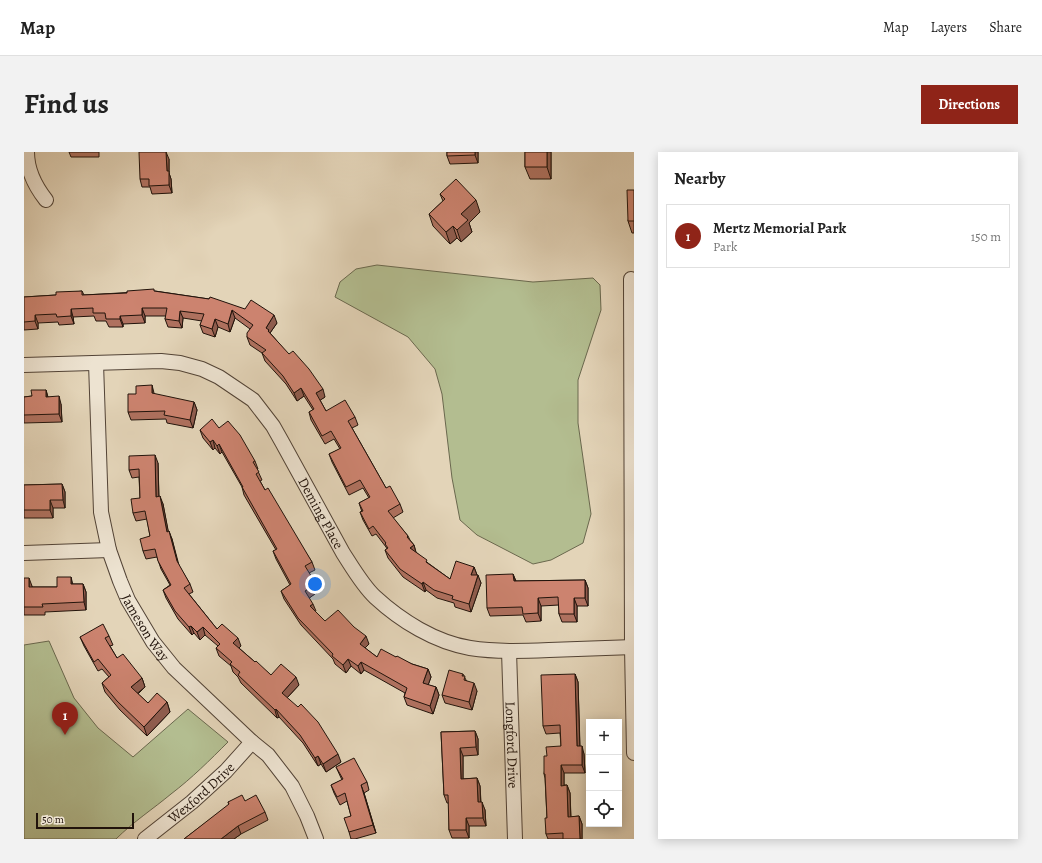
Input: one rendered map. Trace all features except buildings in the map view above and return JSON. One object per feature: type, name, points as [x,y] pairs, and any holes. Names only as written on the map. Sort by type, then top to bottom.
[{"type":"street","points":[[27,152],[30,172],[37,189],[46,200]]},
{"type":"street","points":[[631,279],[634,753]]},
{"type":"street","name":"Deming Place","points":[[24,365],[161,361],[180,363],[202,369],[229,382],[253,400],[273,426],[343,553],[374,596],[410,624],[435,636],[470,648],[509,651],[633,647]]},
{"type":"street","name":"Jameson Way","points":[[96,363],[101,512],[109,550],[128,600],[153,642],[174,668],[252,742],[268,755],[292,786],[307,816],[316,839]]},
{"type":"street","points":[[24,552],[109,550]]},
{"type":"street","name":"Longford Drive","points":[[509,651],[515,839]]},
{"type":"street","name":"Wexford Drive","points":[[145,839],[192,802],[226,771],[252,742]]},
{"type":"green space","points":[[377,265],[533,282],[593,278],[600,285],[601,310],[578,380],[578,423],[591,514],[583,543],[551,560],[533,564],[477,535],[460,520],[452,478],[442,394],[435,369],[408,337],[335,297],[340,282],[356,269]]},
{"type":"green space","points":[[49,641],[74,698],[98,728],[133,757],[188,709],[228,742],[186,782],[136,821],[116,839],[24,839],[24,645]]},
{"type":"place","name":"Mertz Memorial Park","points":[[65,735]]}]
